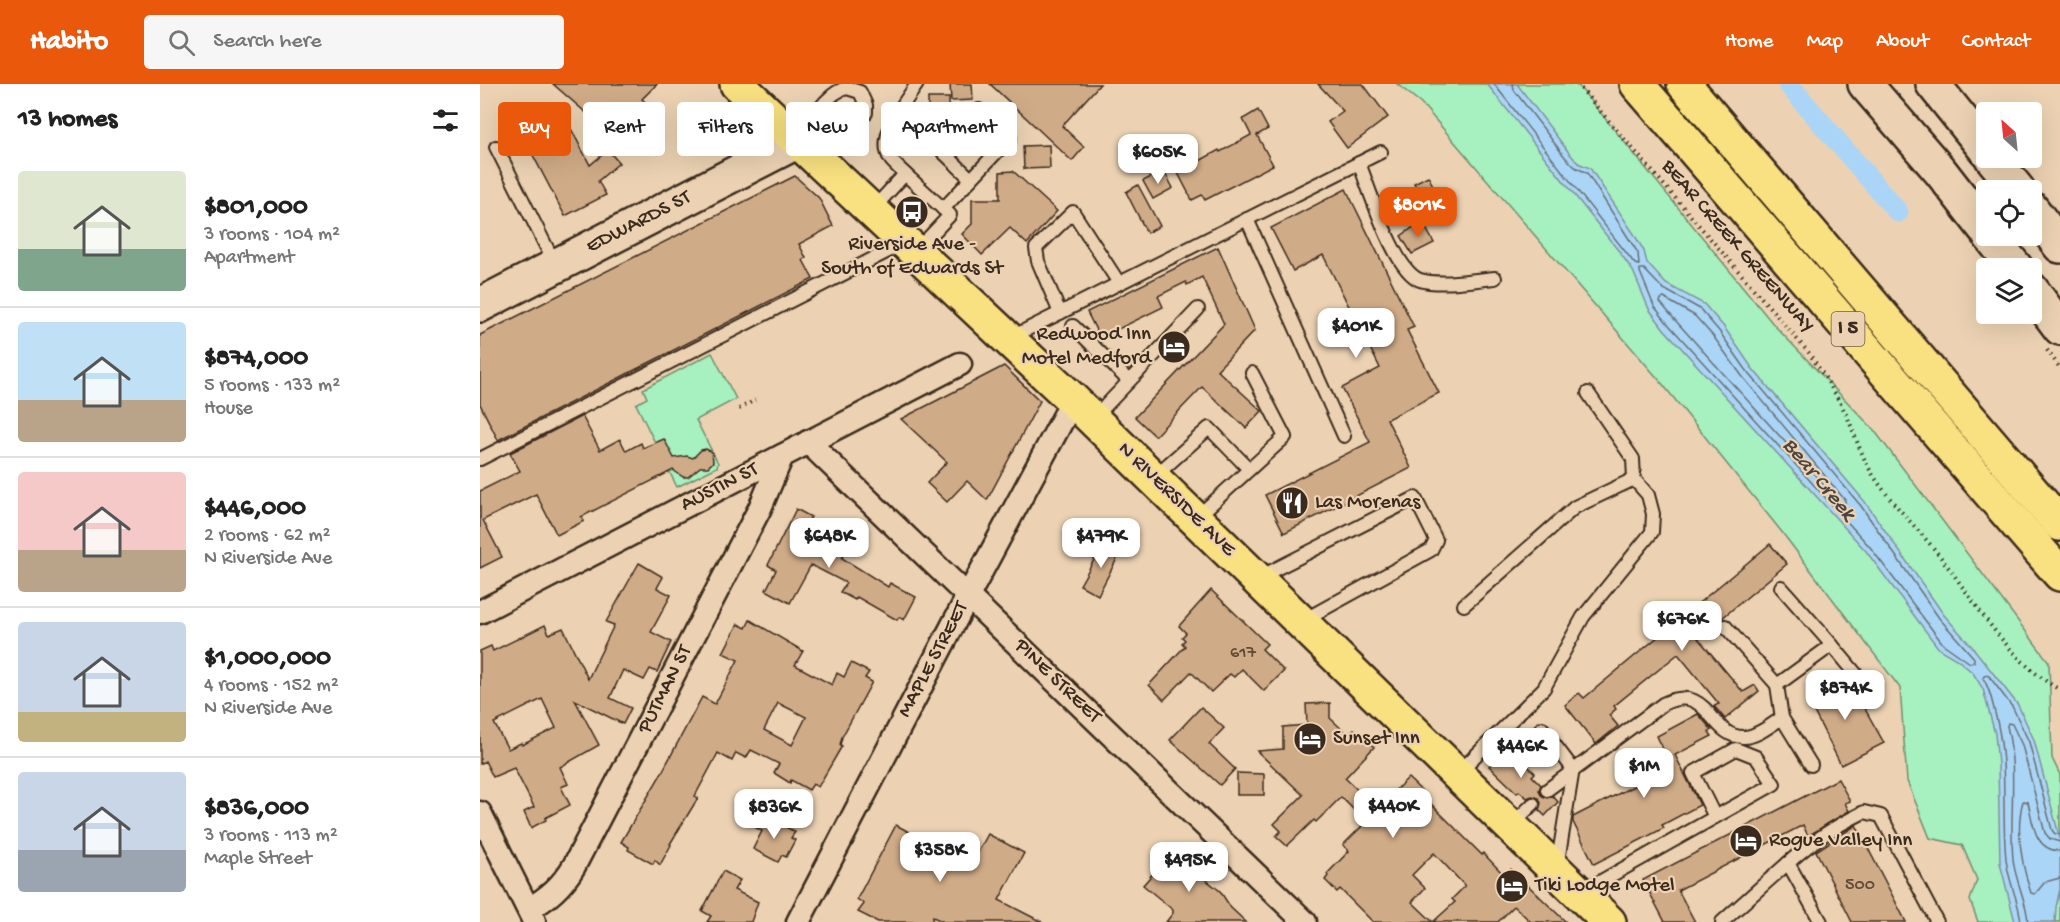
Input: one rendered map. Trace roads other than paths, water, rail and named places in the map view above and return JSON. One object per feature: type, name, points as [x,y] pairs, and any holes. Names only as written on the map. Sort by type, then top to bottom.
[{"type":"main road","name":"N RIVERSIDE AVE","points":[[737,84],[786,130]]},
{"type":"main road","name":"I 5","points":[[1637,84],[2060,574]]},
{"type":"main road","name":"I 5","points":[[1684,84],[2060,524]]},
{"type":"main road","points":[[1865,84],[1941,172],[1976,217]]},
{"type":"main road","points":[[1933,84],[1976,138]]},
{"type":"main road","name":"EDWARDS ST","points":[[480,305],[556,266],[798,156]]},
{"type":"main road","name":"N RIVERSIDE AVE","points":[[814,156],[1153,477],[1457,774],[1522,815],[1557,871],[1609,922]]},
{"type":"main road","points":[[2000,168],[2010,180]]},
{"type":"main road","points":[[2042,222],[2060,246]]},
{"type":"main road","points":[[1998,246],[2008,258]]},
{"type":"main road","points":[[2042,304],[2060,328]]},
{"type":"street","name":"AUSTIN ST","points":[[480,612],[960,364]]},
{"type":"street","name":"MAPLE STREET","points":[[798,922],[968,596],[1083,410]]},
{"type":"street","name":"PINE STREET","points":[[808,442],[1305,922]]},
{"type":"street","name":"PUTMAN ST","points":[[532,916],[566,879],[574,866],[760,508],[782,456]]},
{"type":"street","points":[[480,813],[532,916]]},
{"type":"lane","points":[[480,459],[911,247],[950,214],[905,174],[892,161],[888,153],[887,140],[890,127],[917,84]]},
{"type":"lane","points":[[847,88],[860,92],[867,105],[866,113],[809,151],[813,117],[836,92],[847,88]]},
{"type":"lane","points":[[944,209],[1010,138],[979,110],[942,150],[971,179]]},
{"type":"lane","points":[[496,147],[556,266]]},
{"type":"lane","points":[[1009,339],[1381,152]]},
{"type":"lane","points":[[1359,163],[1395,255],[1407,272],[1421,280],[1441,282],[1495,279]]},
{"type":"lane","points":[[872,210],[905,174]]},
{"type":"lane","points":[[1060,313],[1038,261],[1036,248],[1073,212],[1119,283]]},
{"type":"lane","points":[[1247,219],[1344,436]]},
{"type":"lane","points":[[1083,410],[1129,381],[1198,309]]},
{"type":"lane","points":[[1073,327],[1129,381]]},
{"type":"lane","points":[[1195,518],[1285,437],[1252,374]]},
{"type":"lane","points":[[1457,774],[1544,688],[1583,617],[1652,532],[1653,514],[1648,495],[1635,479],[1633,459],[1588,393]]},
{"type":"lane","points":[[1153,477],[1209,428],[1249,469]]},
{"type":"lane","points":[[1464,605],[1575,507],[1635,479]]},
{"type":"lane","points":[[1257,579],[1415,498],[1436,540],[1431,550],[1301,622]]},
{"type":"lane","points":[[1780,586],[1866,686]]},
{"type":"lane","points":[[1725,626],[1777,685],[1782,718],[1811,765]]},
{"type":"lane","points":[[1777,685],[1832,645]]},
{"type":"lane","points":[[1547,790],[1573,769],[1672,700],[1681,698],[1694,700],[1726,730],[1742,737],[1754,734],[1782,718]]},
{"type":"lane","points":[[1542,728],[1573,769],[1557,871]]},
{"type":"lane","points":[[1580,893],[1774,784],[1756,757],[1736,749],[1693,773],[1715,817]]},
{"type":"lane","points":[[1722,922],[1816,839],[1864,812],[1881,816],[1937,922]]},
{"type":"lane","points":[[1788,863],[1816,921]]},
{"type":"water","name":"Bear Creek","points":[[1487,84],[1517,84],[1570,154],[1578,163],[1590,168],[1634,234],[1644,251],[1647,263],[1666,284],[1704,304],[1724,327],[1752,368],[1865,502],[1944,615],[2018,705],[2034,740],[2060,839],[2060,889],[2055,922],[2015,922],[2000,863],[1998,764],[1995,734],[1983,689],[1973,673],[1958,660],[1939,649],[1866,551],[1664,329],[1649,309],[1633,271],[1621,254]]},
{"type":"water","points":[[1635,752],[1650,756],[1652,761],[1648,768],[1634,770],[1619,765],[1617,760],[1620,755]]},
{"type":"waterway","points":[[1788,84],[1898,212]]},
{"type":"place","name":"Riverside Ave - South of Edwards St","points":[[912,212]]},
{"type":"place","name":"Redwood Inn Motel Medford","points":[[1174,347]]},
{"type":"place","name":"Las Morenas","points":[[1292,503]]},
{"type":"place","name":"Sunset Inn","points":[[1310,739]]},
{"type":"place","name":"Rogue Valley Inn","points":[[1746,841]]},
{"type":"place","name":"Tiki Lodge Motel","points":[[1512,886]]}]
